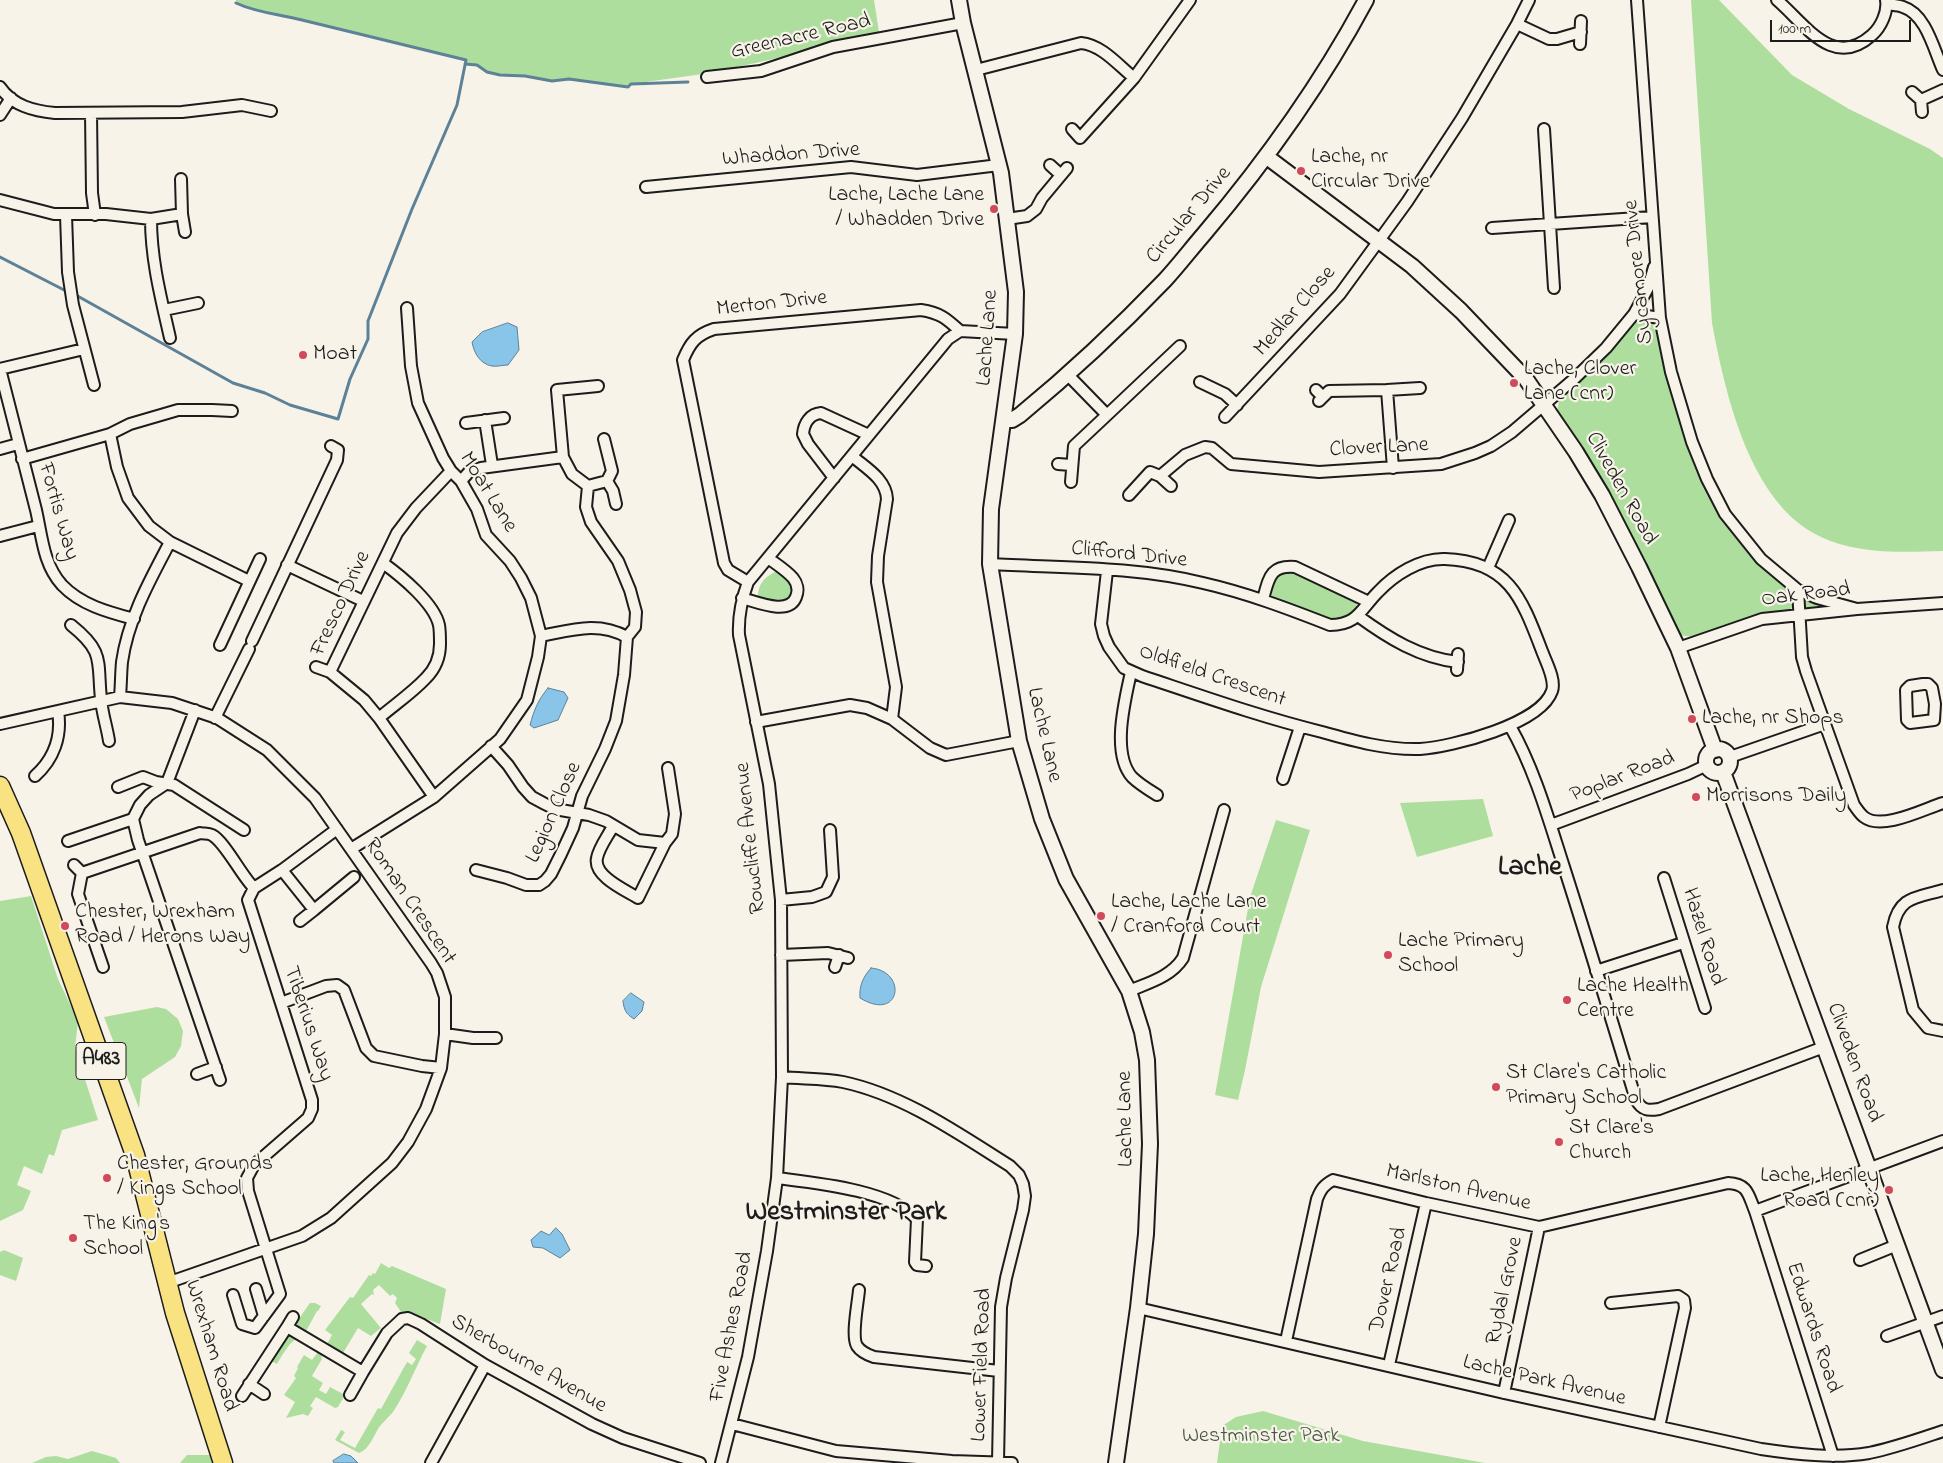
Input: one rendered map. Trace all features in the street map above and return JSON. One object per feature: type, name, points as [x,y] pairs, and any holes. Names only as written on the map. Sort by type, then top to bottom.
[{"type":"highway","name":"Wrexham Road","points":[[0,786],[22,833],[135,1155],[167,1282],[201,1397],[223,1463]]},
{"type":"highway","name":"Wrexham Road","points":[[0,800],[13,814]]},
{"type":"street","name":"Lache Lane","points":[[959,0],[999,166],[1016,292],[1014,334],[991,509],[990,564],[1019,741],[1042,819],[1066,879],[1129,991],[1142,1032],[1147,1060],[1150,1088],[1147,1207],[1138,1308],[1116,1463]]},
{"type":"street","points":[[1072,129],[1080,138],[1134,78],[1190,0]]},
{"type":"street","name":"Circular Drive","points":[[1004,419],[1012,420],[1020,415],[1068,375],[1165,280],[1266,157],[1307,97],[1352,26],[1366,0]]},
{"type":"street","points":[[1378,241],[1407,202],[1442,148],[1517,24],[1529,0]]},
{"type":"street","name":"Sycamore Drive","points":[[1637,0],[1660,318],[1680,408],[1692,442],[1725,514],[1761,559],[1798,590],[1817,598],[1857,609]]},
{"type":"street","points":[[1778,0],[1821,42],[1835,48],[1851,48],[1864,42],[1880,26],[1887,2],[1904,7],[1914,13],[1922,23],[1943,70]]},
{"type":"street","points":[[1580,44],[1581,21]]},
{"type":"street","name":"Greenacre Road","points":[[707,78],[761,71],[833,47],[963,23]]},
{"type":"street","points":[[1517,24],[1549,39],[1557,39],[1581,32]]},
{"type":"street","points":[[976,70],[1081,43],[1090,44],[1102,51],[1134,78]]},
{"type":"street","points":[[0,86],[11,98],[23,106],[38,111],[91,113],[182,112],[242,105],[271,112]]},
{"type":"street","points":[[1921,100],[1943,90]]},
{"type":"street","points":[[1912,92],[1921,100],[1922,112]]},
{"type":"street","points":[[0,115],[11,98]]},
{"type":"street","points":[[91,113],[92,193],[95,215]]},
{"type":"street","points":[[1544,129],[1554,288]]},
{"type":"street","name":"Cliveden Road","points":[[1266,157],[1412,266],[1461,311],[1526,379],[1545,405],[1602,495],[1656,600],[1678,648],[1715,750]]},
{"type":"street","name":"Whaddon Drive","points":[[646,187],[851,168],[916,174],[999,166]]},
{"type":"street","points":[[1007,219],[1026,216],[1036,210],[1042,198],[1064,172],[1050,166]]},
{"type":"street","points":[[181,178],[182,214],[185,232]]},
{"type":"street","points":[[0,200],[40,211],[66,215],[151,219],[182,214]]},
{"type":"street","points":[[66,215],[68,272],[73,305],[94,385]]},
{"type":"street","points":[[1492,228],[1652,217]]},
{"type":"street","points":[[151,219],[154,268],[170,338]]},
{"type":"street","name":"Medlar Close","points":[[1225,417],[1340,294],[1378,241]]},
{"type":"street","name":"Clover Lane","points":[[1160,476],[1185,455],[1205,447],[1212,448],[1225,460],[1239,465],[1319,472],[1441,464],[1475,453],[1491,446],[1512,432],[1545,405],[1606,348],[1634,314],[1648,288],[1655,263]]},
{"type":"street","points":[[164,310],[198,303]]},
{"type":"street","name":"Moat Lane","points":[[351,849],[434,796],[500,738],[527,700],[538,657],[541,636],[530,598],[521,578],[510,561],[486,535],[477,509],[461,481],[451,472],[443,458],[418,403],[411,366],[407,308]]},
{"type":"street","name":"Merton Drive","points":[[748,582],[728,570],[724,563],[684,360],[687,350],[694,340],[701,333],[714,329],[921,310],[937,313],[948,319],[960,332]]},
{"type":"street","points":[[1634,314],[1660,318]]},
{"type":"street","points":[[960,332],[1014,334]]},
{"type":"street","name":"Rowcliffe Avenue","points":[[782,1077],[781,900],[769,784],[738,635],[738,615],[742,598],[748,582],[948,339],[960,332]]},
{"type":"street","points":[[1070,482],[1074,446],[1180,346]]},
{"type":"street","points":[[0,369],[84,349]]},
{"type":"street","name":"Fortis Way","points":[[0,369],[45,554],[52,571],[75,596],[90,605],[134,619]]},
{"type":"street","points":[[1068,375],[1107,415]]},
{"type":"street","points":[[1200,382],[1225,394],[1237,405]]},
{"type":"street","points":[[598,386],[557,390],[563,456],[572,474],[588,486],[607,481]]},
{"type":"street","points":[[1319,396],[1329,392],[1420,388]]},
{"type":"street","points":[[1387,390],[1393,468]]},
{"type":"street","points":[[22,459],[110,434],[130,424],[178,410],[232,411]]},
{"type":"street","points":[[834,478],[808,444],[803,434],[808,420],[814,414],[821,412],[869,435]]},
{"type":"street","points":[[466,423],[504,418]]},
{"type":"street","points":[[485,420],[492,465]]},
{"type":"street","points":[[110,434],[117,467],[128,498],[149,526],[170,542],[249,581]]},
{"type":"street","points":[[604,439],[612,470],[607,481]]},
{"type":"street","points":[[0,448],[18,444]]},
{"type":"street","points":[[215,718],[337,460],[338,450],[331,446]]},
{"type":"street","points":[[461,481],[469,472],[492,465],[563,456]]},
{"type":"street","points":[[852,456],[884,484],[887,491],[888,499],[878,556],[878,582],[896,687],[892,719]]},
{"type":"street","points":[[1058,464],[1071,465]]},
{"type":"street","name":"Fresco Drive","points":[[434,796],[379,718],[364,700],[330,672],[398,533],[416,508],[451,472]]},
{"type":"street","points":[[1129,495],[1150,472],[1160,476],[1171,486]]},
{"type":"street","points":[[607,481],[613,491],[616,504]]},
{"type":"street","name":"Legion Close","points":[[476,870],[522,884],[539,885],[551,874],[573,828],[576,812],[590,778],[605,750],[616,721],[624,675],[627,638],[635,627],[636,612],[618,561],[591,522],[586,507],[588,486]]},
{"type":"street","points":[[1488,568],[1509,520]]},
{"type":"street","points":[[0,536],[38,526]]},
{"type":"street","points":[[120,697],[122,661],[134,619],[151,579],[170,542]]},
{"type":"street","points":[[742,598],[780,607],[791,604],[795,600],[798,590],[793,579],[768,558]]},
{"type":"street","points":[[220,645],[260,559]]},
{"type":"street","name":"Oldfield Crescent","points":[[1107,570],[1101,624],[1104,636],[1124,668],[1300,727],[1368,745],[1399,749],[1437,748],[1510,726],[1538,711],[1547,702],[1553,689],[1552,679],[1526,609],[1519,597],[1505,581],[1488,568],[1466,562],[1443,559],[1404,570],[1378,591],[1358,616]]},
{"type":"street","points":[[379,718],[427,678],[440,654],[439,624],[426,602],[399,575],[383,563]]},
{"type":"street","points":[[287,564],[364,601]]},
{"type":"street","name":"Clifford Drive","points":[[990,564],[1107,570],[1151,574],[1202,582],[1263,599],[1330,625],[1340,625],[1358,616]]},
{"type":"street","points":[[1263,599],[1268,579],[1277,569],[1284,566],[1296,567],[1369,602]]},
{"type":"street","points":[[1798,590],[1802,658],[1854,805],[1864,817],[1875,822],[1889,821],[1943,803]]},
{"type":"street","name":"Oak Road","points":[[1678,648],[1762,619],[1799,614],[1943,603]]},
{"type":"street","points":[[1358,616],[1380,632],[1414,650],[1458,662]]},
{"type":"street","points":[[71,625],[85,636],[96,651],[100,672],[101,700],[109,741]]},
{"type":"street","points":[[541,636],[599,627],[615,630],[627,638]]},
{"type":"street","points":[[316,667],[330,672]]},
{"type":"street","points":[[1132,672],[1122,712],[1124,764],[1132,777],[1157,795]]},
{"type":"street","name":"Roman Crescent","points":[[0,724],[120,697],[172,703],[215,718],[267,750],[315,798],[437,973],[445,997],[445,1034],[441,1068],[426,1109],[408,1142],[392,1163],[331,1218],[302,1236],[167,1282]]},
{"type":"street","points":[[756,722],[850,705],[867,708],[892,719],[930,748],[946,755],[1019,741]]},
{"type":"street","points":[[195,710],[167,784],[149,796],[140,805],[133,819],[142,852],[220,1080]]},
{"type":"street","points":[[36,776],[44,768],[55,748],[60,724],[58,711]]},
{"type":"street","points":[[1730,757],[1825,724]]},
{"type":"street","points":[[1510,726],[1527,758],[1551,825],[1636,1100],[1644,1110],[1659,1109],[1824,1047]]},
{"type":"street","name":"Oldfield Crescent","points":[[1284,779],[1300,727]]},
{"type":"street","points":[[491,746],[532,797],[555,809],[576,812],[606,821],[638,840],[665,843]]},
{"type":"street","points":[[1715,750],[1723,751],[1730,757],[1730,765],[1723,772],[1715,772],[1707,764],[1708,757],[1715,750]]},
{"type":"street","name":"Poplar Road","points":[[1551,825],[1688,774],[1707,764]]},
{"type":"street","points":[[613,826],[597,858],[597,866],[601,874],[638,898],[665,843],[672,834],[675,814],[668,768]]},
{"type":"street","name":"Cliveden Road","points":[[1723,772],[1943,1370]]},
{"type":"street","points":[[118,787],[143,778],[174,785],[244,830]]},
{"type":"street","points":[[1129,991],[1170,973],[1177,968],[1183,958],[1224,810]]},
{"type":"street","points":[[68,841],[133,819]]},
{"type":"street","points":[[82,873],[200,834],[210,834],[220,841],[254,888],[282,870],[337,828]]},
{"type":"street","points":[[781,900],[812,897],[826,892],[833,877],[830,830]]},
{"type":"street","points":[[74,865],[82,873]]},
{"type":"street","points":[[282,870],[314,910]]},
{"type":"street","points":[[82,873],[78,894],[103,968]]},
{"type":"street","points":[[300,922],[354,877]]},
{"type":"street","name":"Hazel Road","points":[[1664,878],[1705,1008]]},
{"type":"street","name":"Tiberius Way","points":[[254,888],[248,900],[248,907],[312,1100],[312,1108],[308,1118],[254,1165],[247,1178],[248,1191],[280,1294],[264,1316]]},
{"type":"street","points":[[1943,890],[1909,900],[1896,913],[1893,927],[1913,1010],[1928,1028],[1943,1031]]},
{"type":"street","points":[[1596,971],[1684,943]]},
{"type":"street","points":[[781,955],[809,952],[828,953],[843,957],[835,967]]},
{"type":"street","points":[[281,1004],[326,986],[337,985],[344,990],[366,1048],[374,1056],[441,1068]]},
{"type":"street","points":[[445,1034],[473,1038],[496,1038]]},
{"type":"street","points":[[197,1074],[216,1067]]},
{"type":"street","name":"Five Ashes Road","points":[[722,1463],[752,1337],[767,1251],[777,1178],[782,1077]]},
{"type":"street","name":"Lower Field Road","points":[[782,1077],[842,1082],[904,1104],[962,1136],[1010,1166],[1019,1175],[1025,1196],[1003,1297],[999,1371],[998,1462]]},
{"type":"street","points":[[1755,1211],[1943,1141]]},
{"type":"street","points":[[777,1178],[843,1187],[894,1203],[909,1211],[917,1219],[915,1262],[916,1265],[926,1266]]},
{"type":"street","name":"Marlston Avenue","points":[[1286,1341],[1320,1190],[1325,1184],[1333,1180],[1426,1203],[1539,1227],[1728,1183],[1743,1186],[1747,1190],[1755,1211]]},
{"type":"street","name":"Dover Road","points":[[1389,1365],[1426,1203]]},
{"type":"street","name":"Edwards Road","points":[[1755,1211],[1833,1456]]},
{"type":"street","name":"Rydal Grove","points":[[1504,1392],[1539,1227]]},
{"type":"street","points":[[1860,1260],[1897,1246]]},
{"type":"street","points":[[233,1295],[242,1324],[255,1328],[264,1316],[256,1289]]},
{"type":"street","points":[[859,1290],[854,1338],[860,1350],[867,1354],[884,1358],[999,1371]]},
{"type":"street","points":[[1611,1303],[1678,1296],[1684,1300],[1686,1308],[1659,1427]]},
{"type":"street","name":"Lache Park Avenue","points":[[1138,1308],[1659,1427],[1784,1453],[1833,1456],[1867,1453],[1899,1446],[1943,1431]]},
{"type":"street","points":[[1887,1336],[1943,1316]]},
{"type":"street","points":[[242,1396],[293,1317]]},
{"type":"street","name":"Sherbourne Avenue","points":[[350,1395],[387,1333],[402,1319],[408,1318],[421,1324],[484,1365],[592,1424],[624,1438],[700,1463]]},
{"type":"street","points":[[287,1327],[363,1372]]},
{"type":"street","points":[[431,1463],[484,1365]]},
{"type":"street","points":[[249,1384],[264,1394]]},
{"type":"street","points":[[732,1424],[836,1451],[952,1462],[1012,1463]]},
{"type":"green space","points":[[236,0],[874,0],[879,32],[710,73],[631,84],[628,87],[569,79],[552,81],[525,76],[500,75],[487,72],[477,65],[465,64],[466,60],[260,11],[236,3]]},
{"type":"green space","points":[[1691,0],[1719,0],[1792,75],[1849,109],[1930,149],[1943,158],[1943,551],[1880,551],[1849,546],[1819,536],[1795,520],[1775,498],[1758,472],[1744,443],[1724,381],[1712,323]]},
{"type":"green space","points":[[1643,319],[1653,319],[1658,328],[1674,405],[1694,461],[1716,506],[1789,587],[1794,595],[1795,604],[1790,610],[1693,637],[1680,635],[1676,631],[1577,443],[1557,411],[1560,396],[1632,323]]},
{"type":"green space","points":[[1291,569],[1356,600],[1357,608],[1346,618],[1336,620],[1319,616],[1274,599],[1269,591],[1277,573]]},
{"type":"green space","points":[[779,570],[789,580],[795,591],[789,601],[778,602],[758,598],[759,588],[764,580]]},
{"type":"green space","points":[[1805,598],[1821,603],[1824,606],[1821,608],[1804,609],[1802,600]]},
{"type":"green space","points":[[1483,799],[1493,836],[1417,857],[1400,803]]},
{"type":"green space","points":[[1276,820],[1310,830],[1261,987],[1238,1100],[1215,1095],[1250,897]]},
{"type":"green space","points":[[31,896],[58,979],[78,1021],[75,1048],[98,1120],[62,1130],[54,1156],[49,1154],[42,1174],[24,1166],[17,1185],[31,1191],[23,1210],[0,1221],[0,901]]},
{"type":"green space","points":[[157,1007],[166,1009],[178,1019],[183,1031],[181,1046],[175,1057],[142,1079],[139,1108],[104,1017]]},
{"type":"green space","points":[[4,1250],[23,1258],[16,1281],[0,1275],[0,1252]]},
{"type":"green space","points":[[381,1263],[389,1268],[392,1266],[446,1289],[440,1324],[413,1314],[403,1315],[395,1303],[397,1298],[393,1294],[390,1296],[379,1285],[373,1290],[374,1295],[372,1294],[361,1304],[381,1328],[371,1336],[358,1328],[343,1353],[327,1344],[332,1335],[325,1330],[350,1297],[353,1298],[369,1275],[375,1274]]},
{"type":"green space","points":[[310,1303],[321,1306],[305,1333],[298,1329],[296,1323]]},
{"type":"green space","points":[[292,1334],[297,1336],[296,1339],[288,1347],[277,1364],[271,1361],[271,1357],[285,1336]]},
{"type":"green space","points":[[417,1340],[427,1346],[398,1404],[380,1426],[369,1445],[359,1453],[335,1440],[341,1430],[345,1432],[340,1440],[355,1448],[378,1408],[381,1409],[407,1362],[412,1365],[416,1359],[409,1353]]},
{"type":"green space","points":[[318,1352],[321,1354],[322,1359],[312,1376],[323,1383],[319,1390],[326,1394],[330,1387],[345,1395],[338,1407],[335,1408],[316,1397],[310,1406],[313,1408],[308,1416],[303,1414],[286,1418],[295,1402],[284,1395],[296,1378],[294,1376],[297,1367],[304,1355],[312,1360]]},
{"type":"green space","name":"Westminster Park","points":[[1263,1411],[1363,1441],[1485,1463],[1217,1463],[1222,1426],[1236,1417]]},
{"type":"green space","points":[[92,1451],[116,1458],[120,1463],[32,1463],[46,1457],[56,1456],[68,1459]]},
{"type":"green space","points":[[187,1455],[213,1455],[215,1463],[180,1463]]},
{"type":"water","points":[[508,323],[517,327],[519,350],[508,365],[494,366],[484,363],[476,354],[472,342],[482,332]]},
{"type":"water","points":[[548,688],[564,692],[568,698],[558,720],[534,728],[530,725],[533,715],[539,701]]},
{"type":"water","points":[[871,968],[883,971],[891,977],[895,985],[895,994],[891,1000],[884,1004],[874,1004],[860,998],[862,982]]},
{"type":"water","points":[[631,993],[644,1002],[642,1011],[634,1019],[626,1012],[623,1001]]},
{"type":"water","points":[[556,1228],[562,1234],[570,1250],[560,1258],[543,1248],[533,1247],[531,1240],[541,1231],[549,1235]]},
{"type":"water","points":[[344,1454],[351,1456],[358,1463],[334,1463],[333,1461]]},
{"type":"waterway","points":[[74,294],[233,383],[265,393],[290,405],[338,419],[350,379],[368,339],[368,321],[412,209],[457,105],[466,60],[260,11],[236,3]]},
{"type":"waterway","points":[[465,64],[477,65],[487,72],[500,75],[525,76],[552,81],[569,79],[628,87],[631,84],[688,82]]},
{"type":"waterway","points":[[0,257],[68,292]]},
{"type":"place","name":"Lache, nr Circular Drive","points":[[1301,171]]},
{"type":"place","name":"Lache, Lache Lane / Whadden Drive","points":[[994,209]]},
{"type":"place","name":"Moat","points":[[303,355]]},
{"type":"place","name":"Lache, Clover Lane (cnr)","points":[[1514,383]]},
{"type":"place","name":"Lache, nr Shops","points":[[1692,719]]},
{"type":"place","name":"Morrisons Daily","points":[[1696,797]]},
{"type":"place","name":"Lache, Lache Lane / Cranford Court","points":[[1101,916]]},
{"type":"place","name":"Chester, Wrexham Road / Herons Way","points":[[65,926]]},
{"type":"place","name":"Lache Primary School","points":[[1388,955]]},
{"type":"place","name":"Lache Health Centre","points":[[1567,1000]]},
{"type":"place","name":"St Clare's Catholic Primary School","points":[[1496,1087]]},
{"type":"place","name":"St Clare's Church","points":[[1559,1142]]},
{"type":"place","name":"Chester, Grounds / Kings School","points":[[107,1178]]},
{"type":"place","name":"Lache, Henley Road (cnr)","points":[[1889,1190]]},
{"type":"place","name":"The King's School","points":[[73,1238]]},
{"type":"district","name":"Lache","points":[[1530,869]]},
{"type":"district","name":"Westminster Park","points":[[846,1214]]}]
